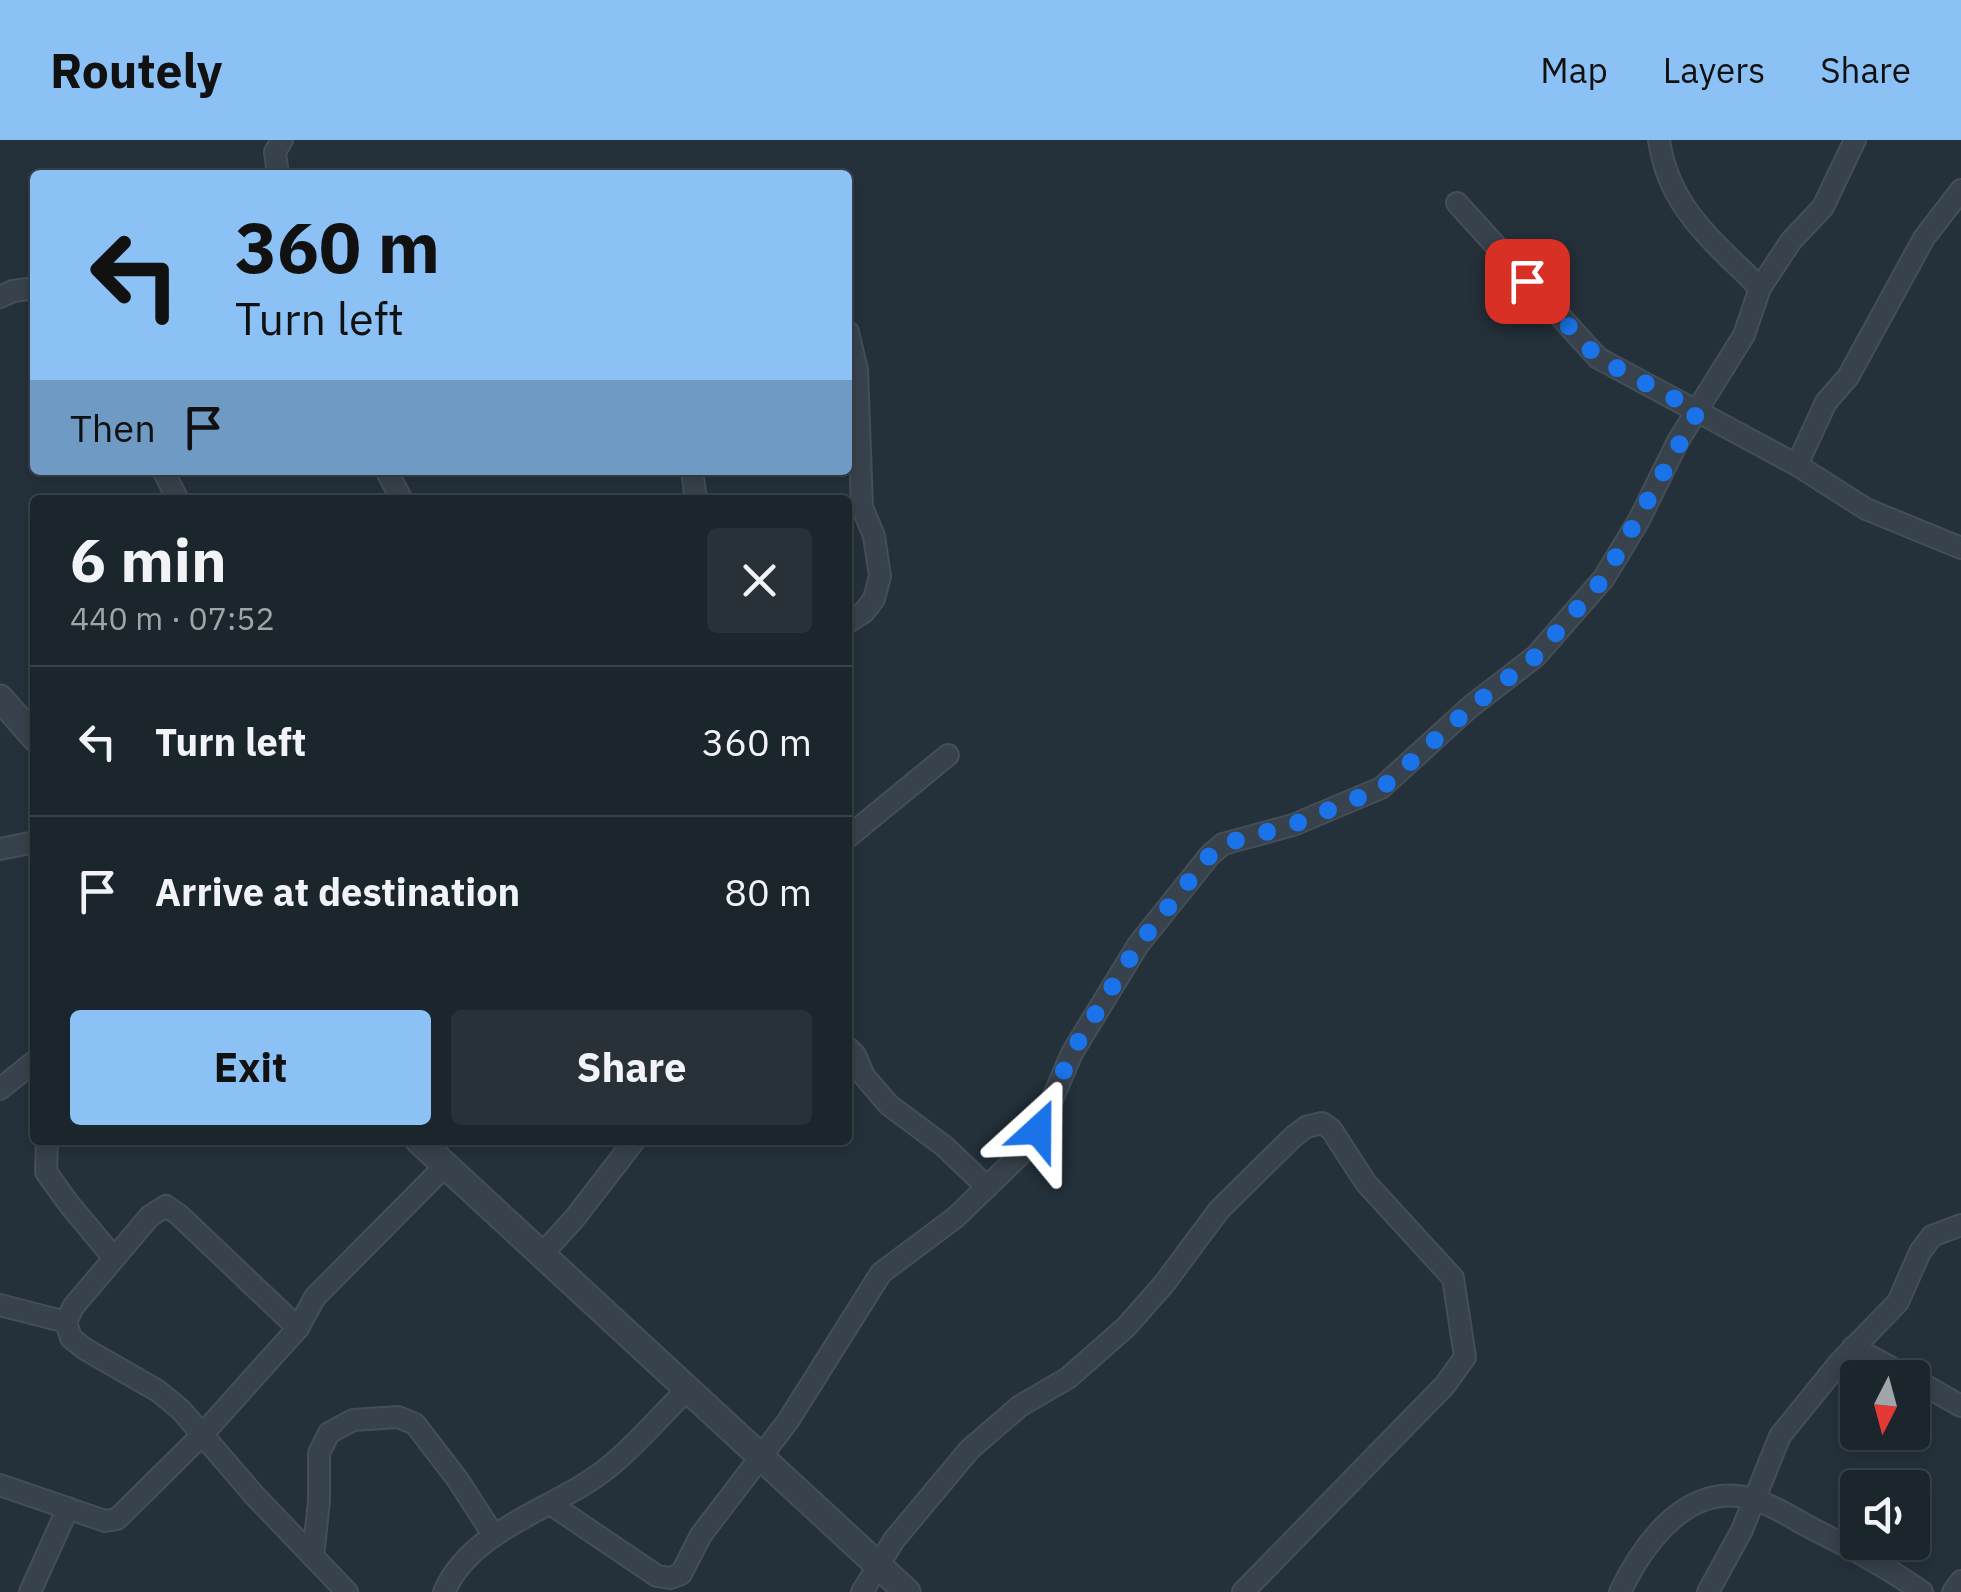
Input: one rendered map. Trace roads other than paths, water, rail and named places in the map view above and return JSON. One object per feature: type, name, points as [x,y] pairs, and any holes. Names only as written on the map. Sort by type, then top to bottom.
[{"type":"street","points":[[277,170],[274,152],[282,140]]},
{"type":"street","points":[[1659,140],[1661,157],[1680,205],[1760,288]]},
{"type":"street","points":[[552,1505],[658,1576],[670,1578],[681,1574],[701,1535],[762,1458],[881,1273],[956,1217],[1032,1140],[1072,1052],[1138,945],[1210,855],[1223,844],[1292,825],[1382,788],[1470,708],[1536,656],[1604,578],[1744,335],[1760,288],[1781,253],[1823,207],[1855,140]]},
{"type":"street","points":[[1797,466],[1826,402],[1848,377],[1924,238],[1961,190]]},
{"type":"street","points":[[1457,203],[1598,358],[1797,466],[1866,509],[1961,548]]},
{"type":"street","points":[[0,297],[30,288]]},
{"type":"street","points":[[852,353],[858,384],[862,507],[874,536],[880,576],[874,600],[852,620]]},
{"type":"street","points":[[0,698],[30,732]]},
{"type":"street","points":[[852,834],[948,756]]},
{"type":"street","points":[[0,849],[30,843]]},
{"type":"street","points":[[852,1053],[864,1076],[889,1105],[944,1146],[987,1187]]},
{"type":"street","points":[[0,1088],[30,1066]]},
{"type":"street","points":[[862,1592],[876,1564],[970,1449],[1020,1406],[1068,1378],[1126,1328],[1219,1210],[1293,1136],[1322,1123],[1331,1129],[1366,1183],[1453,1278],[1465,1357],[1445,1385],[1243,1592]]},
{"type":"street","points":[[46,1145],[46,1172],[114,1258]]},
{"type":"street","points":[[423,1145],[907,1592]]},
{"type":"street","points":[[541,1255],[631,1145]]},
{"type":"street","points":[[0,1485],[106,1521],[118,1520],[298,1328],[315,1297],[445,1166]]},
{"type":"street","points":[[298,1328],[166,1206],[150,1216],[74,1307],[66,1322],[71,1338],[181,1410],[347,1592]]},
{"type":"street","points":[[1708,1592],[1742,1530],[1780,1436],[1853,1347],[1898,1302],[1920,1252],[1932,1236],[1961,1225]]},
{"type":"street","points":[[0,1305],[66,1322]]},
{"type":"street","points":[[1853,1347],[1878,1360]]},
{"type":"street","points":[[1930,1388],[1961,1406]]},
{"type":"street","points":[[444,1592],[451,1576],[472,1551],[609,1467],[688,1389]]},
{"type":"street","points":[[313,1556],[318,1453],[330,1433],[354,1420],[398,1417],[415,1424],[494,1536]]},
{"type":"street","points":[[1620,1592],[1634,1564],[1670,1519],[1695,1504],[1724,1495],[1754,1499],[1922,1592]]},
{"type":"street","points":[[30,1592],[68,1508]]},
{"type":"street","points":[[1953,1592],[1961,1581]]}]
